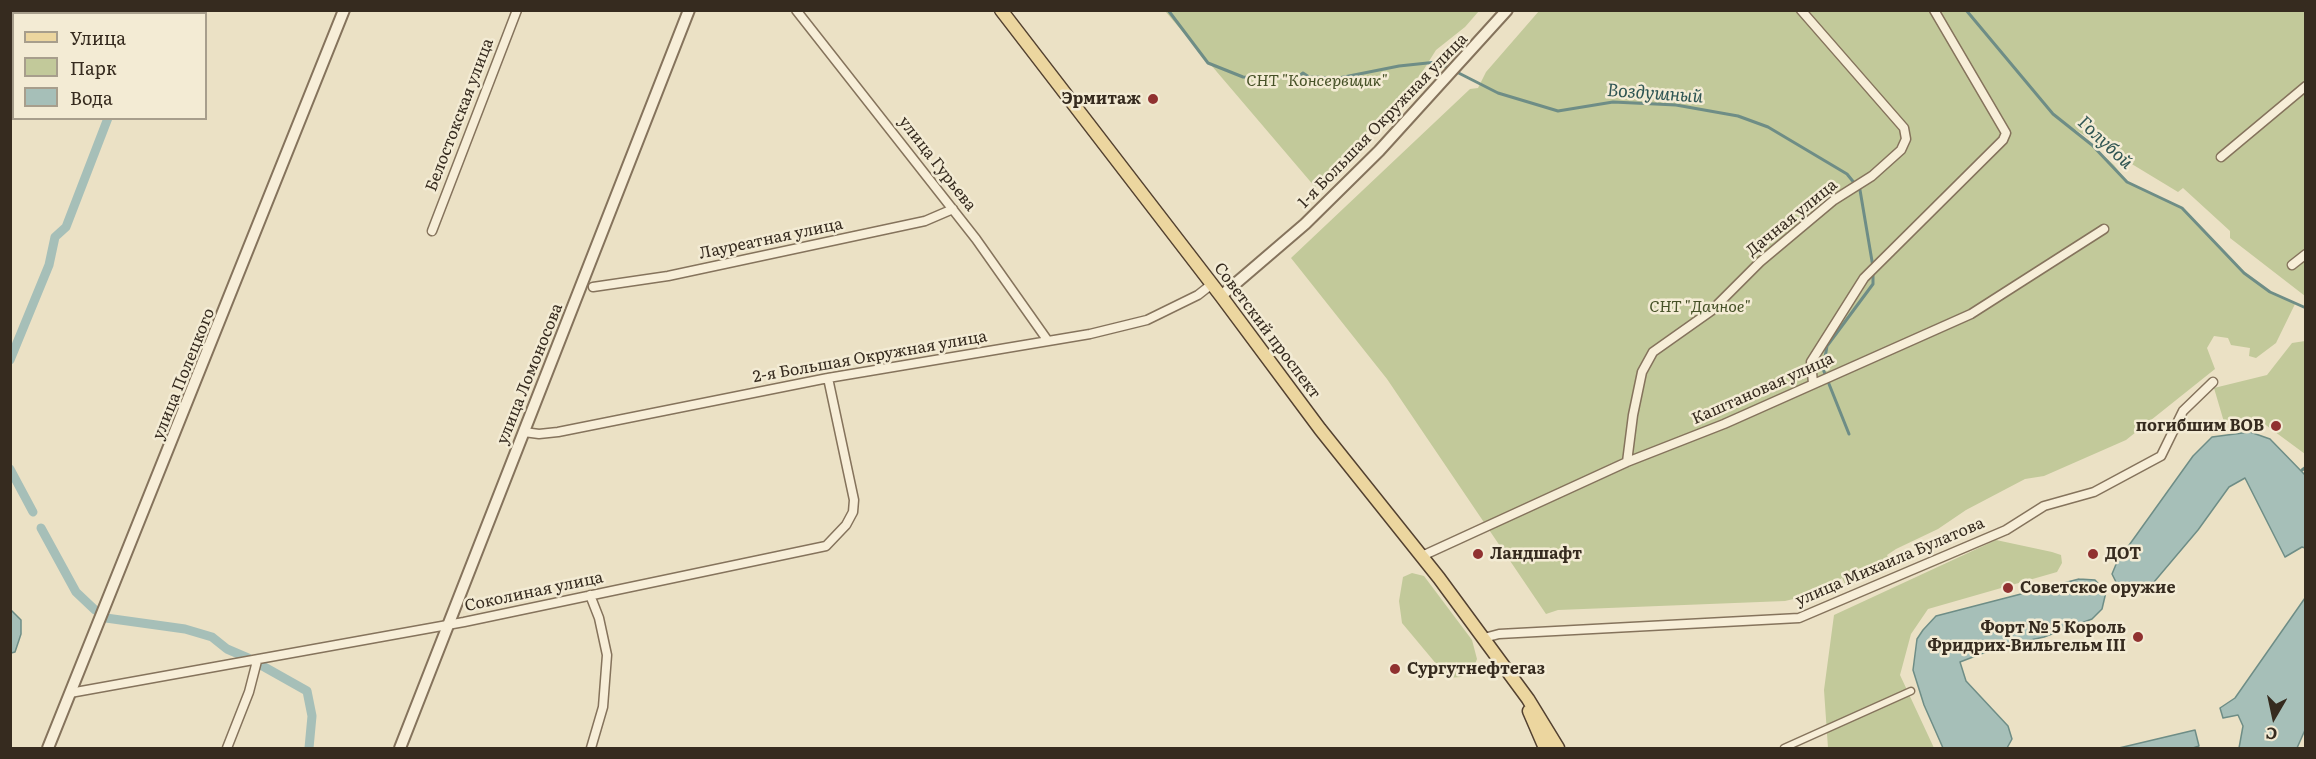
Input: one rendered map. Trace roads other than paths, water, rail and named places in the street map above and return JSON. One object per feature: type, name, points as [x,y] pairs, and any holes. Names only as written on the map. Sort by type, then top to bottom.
[{"type":"main road","name":"Советский проспект","points":[[1002,10],[1320,429],[1422,556],[1484,638],[1558,748]]},
{"type":"main road","name":"Советский проспект","points":[[1507,670],[1525,700],[1545,748]]},
{"type":"street","name":"улица Полецкого","points":[[48,748],[345,10]]},
{"type":"street","name":"Белостокская улица","points":[[432,231],[517,10]]},
{"type":"street","name":"улица Ломоносова","points":[[400,748],[689,10]]},
{"type":"street","name":"улица Гурьева","points":[[796,10],[953,209],[1048,341]]},
{"type":"street","name":"1-я Большая Окружная улица","points":[[1221,296],[1305,224],[1378,152],[1508,10]]},
{"type":"street","name":"Дачная улица","points":[[1627,462],[1633,415],[1642,372],[1653,352],[1711,311],[1760,262],[1834,200],[1872,176],[1901,150],[1906,139],[1904,128],[1801,10]]},
{"type":"street","points":[[1813,383],[1810,362],[1864,278],[2003,140],[2006,133],[1934,10]]},
{"type":"street","points":[[2221,157],[2306,86]]},
{"type":"street","name":"Лауреатная улица","points":[[593,287],[668,276],[925,221],[953,209]]},
{"type":"street","name":"Каштановая улица","points":[[1422,556],[1627,462],[1724,424],[1971,314],[2104,229]]},
{"type":"street","points":[[2292,265],[2306,254]]},
{"type":"street","name":"2-я Большая Окружная улица","points":[[524,432],[558,432],[828,378],[1048,341],[1147,320],[1198,295],[1212,284]]},
{"type":"street","name":"Соколиная улица","points":[[70,693],[447,624],[826,546],[837,537],[853,512],[854,500],[828,378]]},
{"type":"street","name":"улица Михаила Булатова","points":[[1484,638],[1499,634],[1799,618],[2006,530],[2044,506],[2094,492],[2161,456],[2183,411],[2213,382]]},
{"type":"street","points":[[590,595],[599,618],[607,655],[603,707],[591,748]]},
{"type":"street","points":[[227,748],[249,692],[256,660]]},
{"type":"street","points":[[1784,748],[1911,691]]},
{"type":"water","points":[[2250,432],[2270,439],[2305,475],[2305,548],[2302,547],[2285,557],[2245,478],[2229,487],[2198,530],[2154,582],[2137,588],[2118,586],[2112,574],[2117,562],[2193,456],[2212,437]]},
{"type":"water","points":[[2079,579],[2095,580],[2106,592],[2102,609],[2092,619],[2044,637],[1999,647],[1960,662],[1966,681],[2008,726],[2012,739],[2007,748],[1943,748],[1924,705],[1913,670],[1917,639],[1923,630],[1936,616]]},
{"type":"water","points":[[2305,598],[2305,730],[2297,748],[2239,748],[2243,726],[2238,715],[2223,718],[2220,708],[2235,698]]},
{"type":"water","points":[[11,610],[21,620],[21,634],[15,652],[11,653]]},
{"type":"water","points":[[2195,730],[2199,746],[2193,748],[2119,748]]},
{"type":"waterway","name":"Воздушный","points":[[1168,10],[1208,63],[1243,77],[1297,78],[1303,73],[1309,77],[1339,78],[1399,66],[1437,62],[1498,93],[1558,111],[1613,102],[1676,105],[1738,116],[1768,127],[1847,174],[1860,190],[1873,267]]},
{"type":"waterway","name":"Голубой","points":[[1966,10],[2053,114],[2092,145],[2127,182],[2182,208],[2244,273],[2270,292],[2306,308]]},
{"type":"waterway","points":[[10,360],[49,265],[55,237],[66,227],[107,120]]},
{"type":"waterway","name":"Воздушный","points":[[1849,434],[1823,369],[1827,346],[1873,284],[1873,273]]},
{"type":"waterway","points":[[2302,470],[2306,467]]},
{"type":"waterway","points":[[10,469],[33,512]]},
{"type":"waterway","points":[[41,528],[76,592],[95,610]]},
{"type":"waterway","points":[[106,618],[185,629],[212,637],[227,649],[248,658]]},
{"type":"waterway","points":[[259,664],[307,691],[312,716],[309,748]]},
{"type":"place","name":"Эрмитаж","points":[[1153,99]]},
{"type":"place","name":"погибшим ВОВ","points":[[2276,426]]},
{"type":"place","name":"Ландшафт","points":[[1478,554]]},
{"type":"place","name":"ДОТ","points":[[2093,554]]},
{"type":"place","name":"Советское оружие","points":[[2008,588]]},
{"type":"place","name":"Форт № 5 Король Фридрих-Вильгельм III","points":[[2138,637]]},
{"type":"place","name":"Сургутнефтегаз","points":[[1395,669]]},
{"type":"park label","name":"СНТ \"Консервщик\"","points":[[1317,81]]},
{"type":"park label","name":"СНТ \"Дачное\"","points":[[1700,307]]}]
